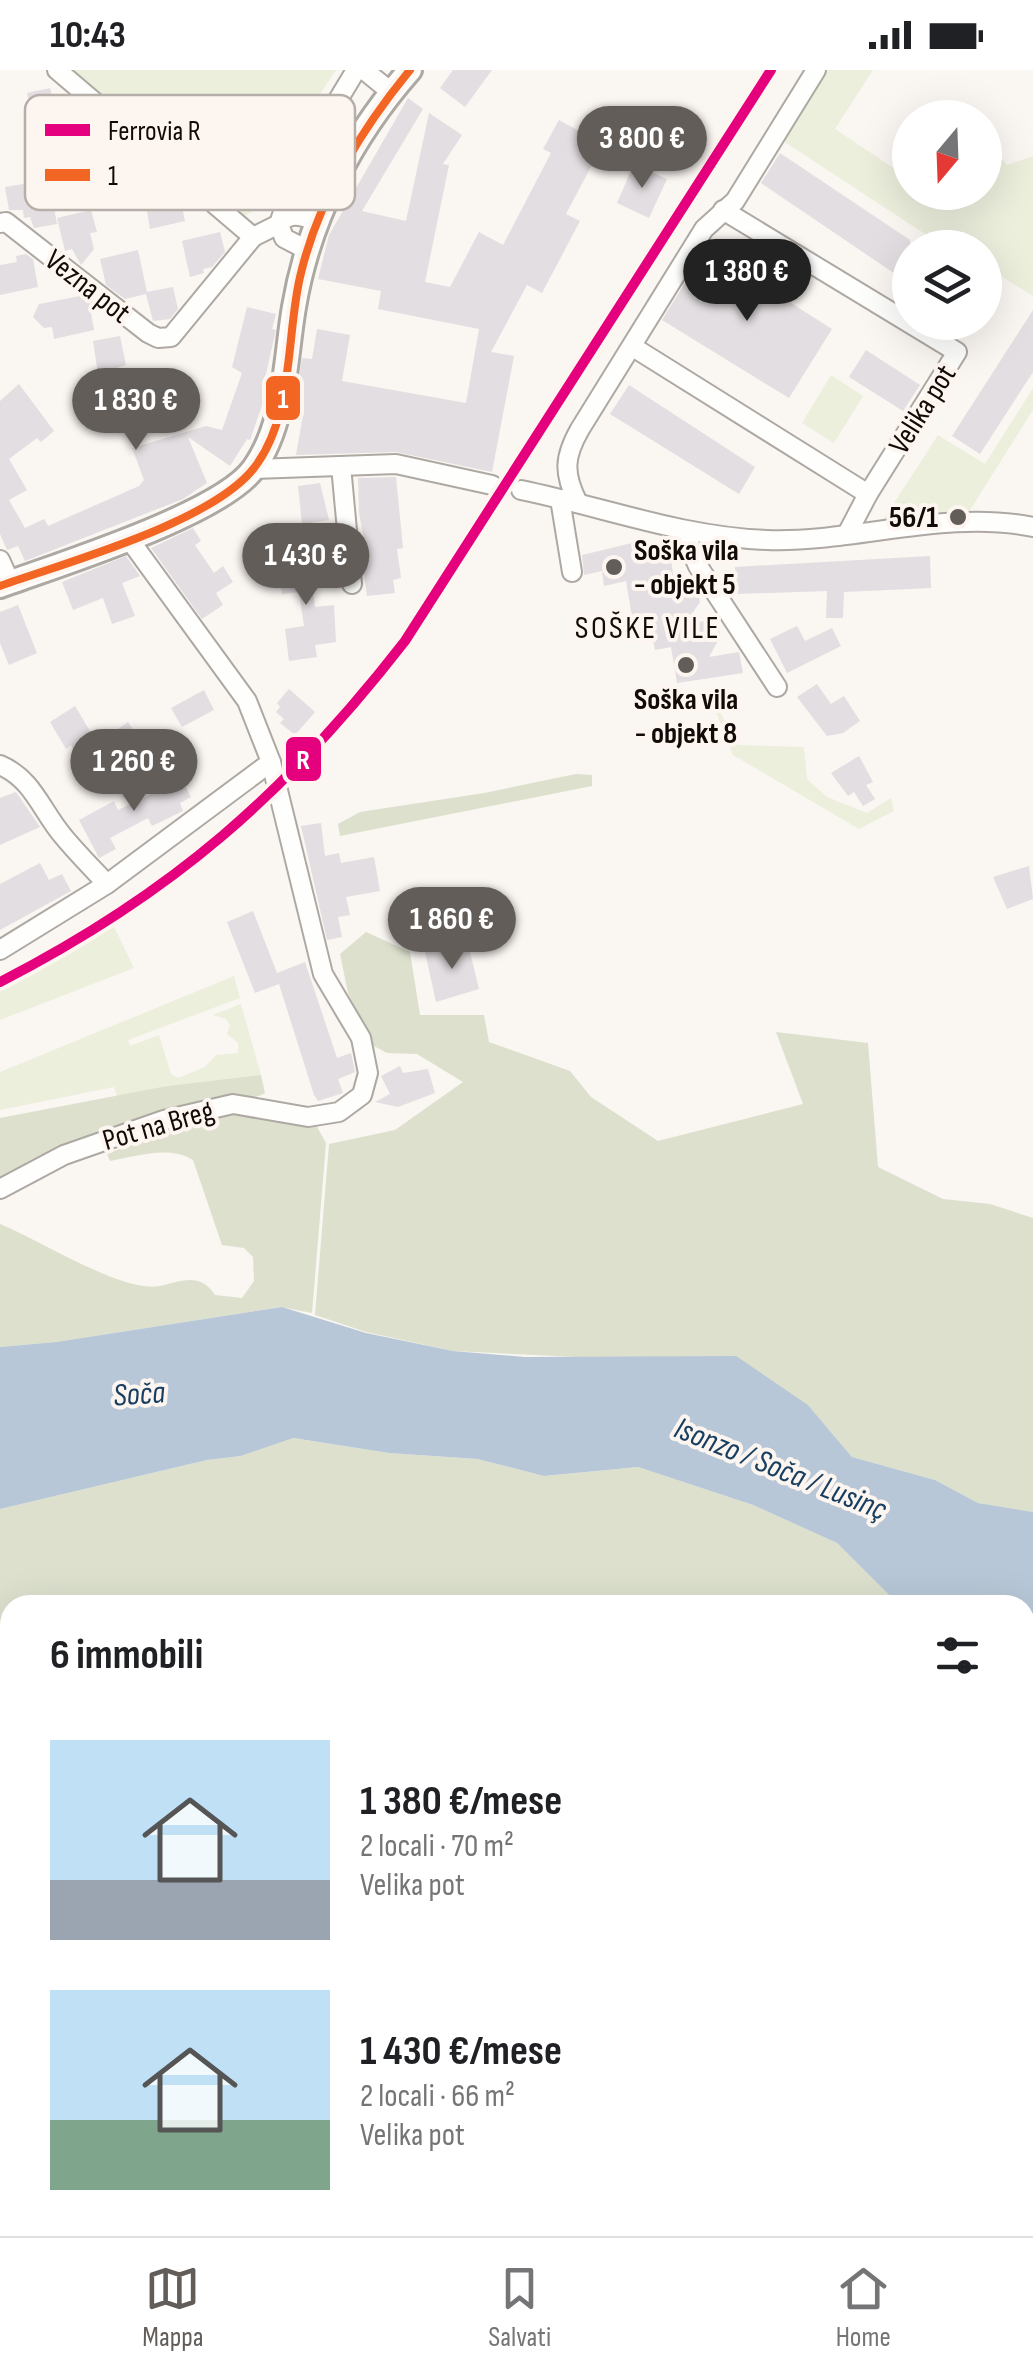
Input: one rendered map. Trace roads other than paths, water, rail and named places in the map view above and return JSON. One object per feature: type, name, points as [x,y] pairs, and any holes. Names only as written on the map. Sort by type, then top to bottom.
[{"type":"main road","points":[[355,144],[410,70]]},
{"type":"main road","points":[[5,584],[129,539],[230,491],[254,469],[276,415],[307,250],[322,210]]},
{"type":"street","points":[[56,70],[85,95]]},
{"type":"street","points":[[341,95],[356,70]]},
{"type":"street","points":[[364,70],[390,92]]},
{"type":"street","points":[[572,572],[564,456],[704,230],[735,201],[816,70]]},
{"type":"street","points":[[220,210],[253,238],[285,217],[298,215],[317,221]]},
{"type":"street","points":[[284,210],[279,224],[284,238],[307,250]]},
{"type":"street","name":"Velika pot","points":[[723,210],[957,352],[847,534]]},
{"type":"street","name":"Vezna pot","points":[[0,223],[6,222],[158,338],[171,337],[180,329],[253,238]]},
{"type":"street","points":[[633,346],[868,494]]},
{"type":"street","points":[[254,469],[396,464],[492,485]]},
{"type":"street","points":[[341,466],[352,584]]},
{"type":"street","points":[[521,490],[689,533],[770,540],[958,523],[1033,528]]},
{"type":"street","points":[[689,533],[698,566],[777,687]]},
{"type":"street","name":"Pot na Breg","points":[[0,1189],[64,1155],[164,1120],[233,1104],[308,1117],[339,1112],[362,1094],[368,1058],[324,974],[271,762],[243,692],[129,539]]},
{"type":"street","points":[[0,560],[5,584]]},
{"type":"street","points":[[0,950],[106,884],[271,762]]},
{"type":"street","points":[[0,765],[17,772],[60,833],[106,884]]},
{"type":"water","points":[[282,1307],[366,1333],[453,1351],[525,1357],[736,1356],[808,1405],[852,1457],[935,1480],[978,1503],[1033,1512],[1033,1595],[889,1595],[837,1543],[753,1505],[638,1467],[544,1476],[477,1459],[389,1453],[293,1438],[241,1456],[207,1460],[0,1509],[0,1347]]},
{"type":"rail line","name":"R","points":[[0,982],[62,948],[173,876],[270,792],[361,696],[405,641],[771,70]]},
{"type":"place","name":"56/1","points":[[958,517]]},
{"type":"place","name":"Soška vila - objekt 5","points":[[614,567]]},
{"type":"place","name":"Soška vila - objekt 8","points":[[686,665]]},
{"type":"district","name":"SOŠKE VILE","points":[[648,627]]},
{"type":"water label","name":"Soča","points":[[139,1393]]},
{"type":"water label","name":"Isonzo / Soča / Lusinç","points":[[781,1468]]}]
